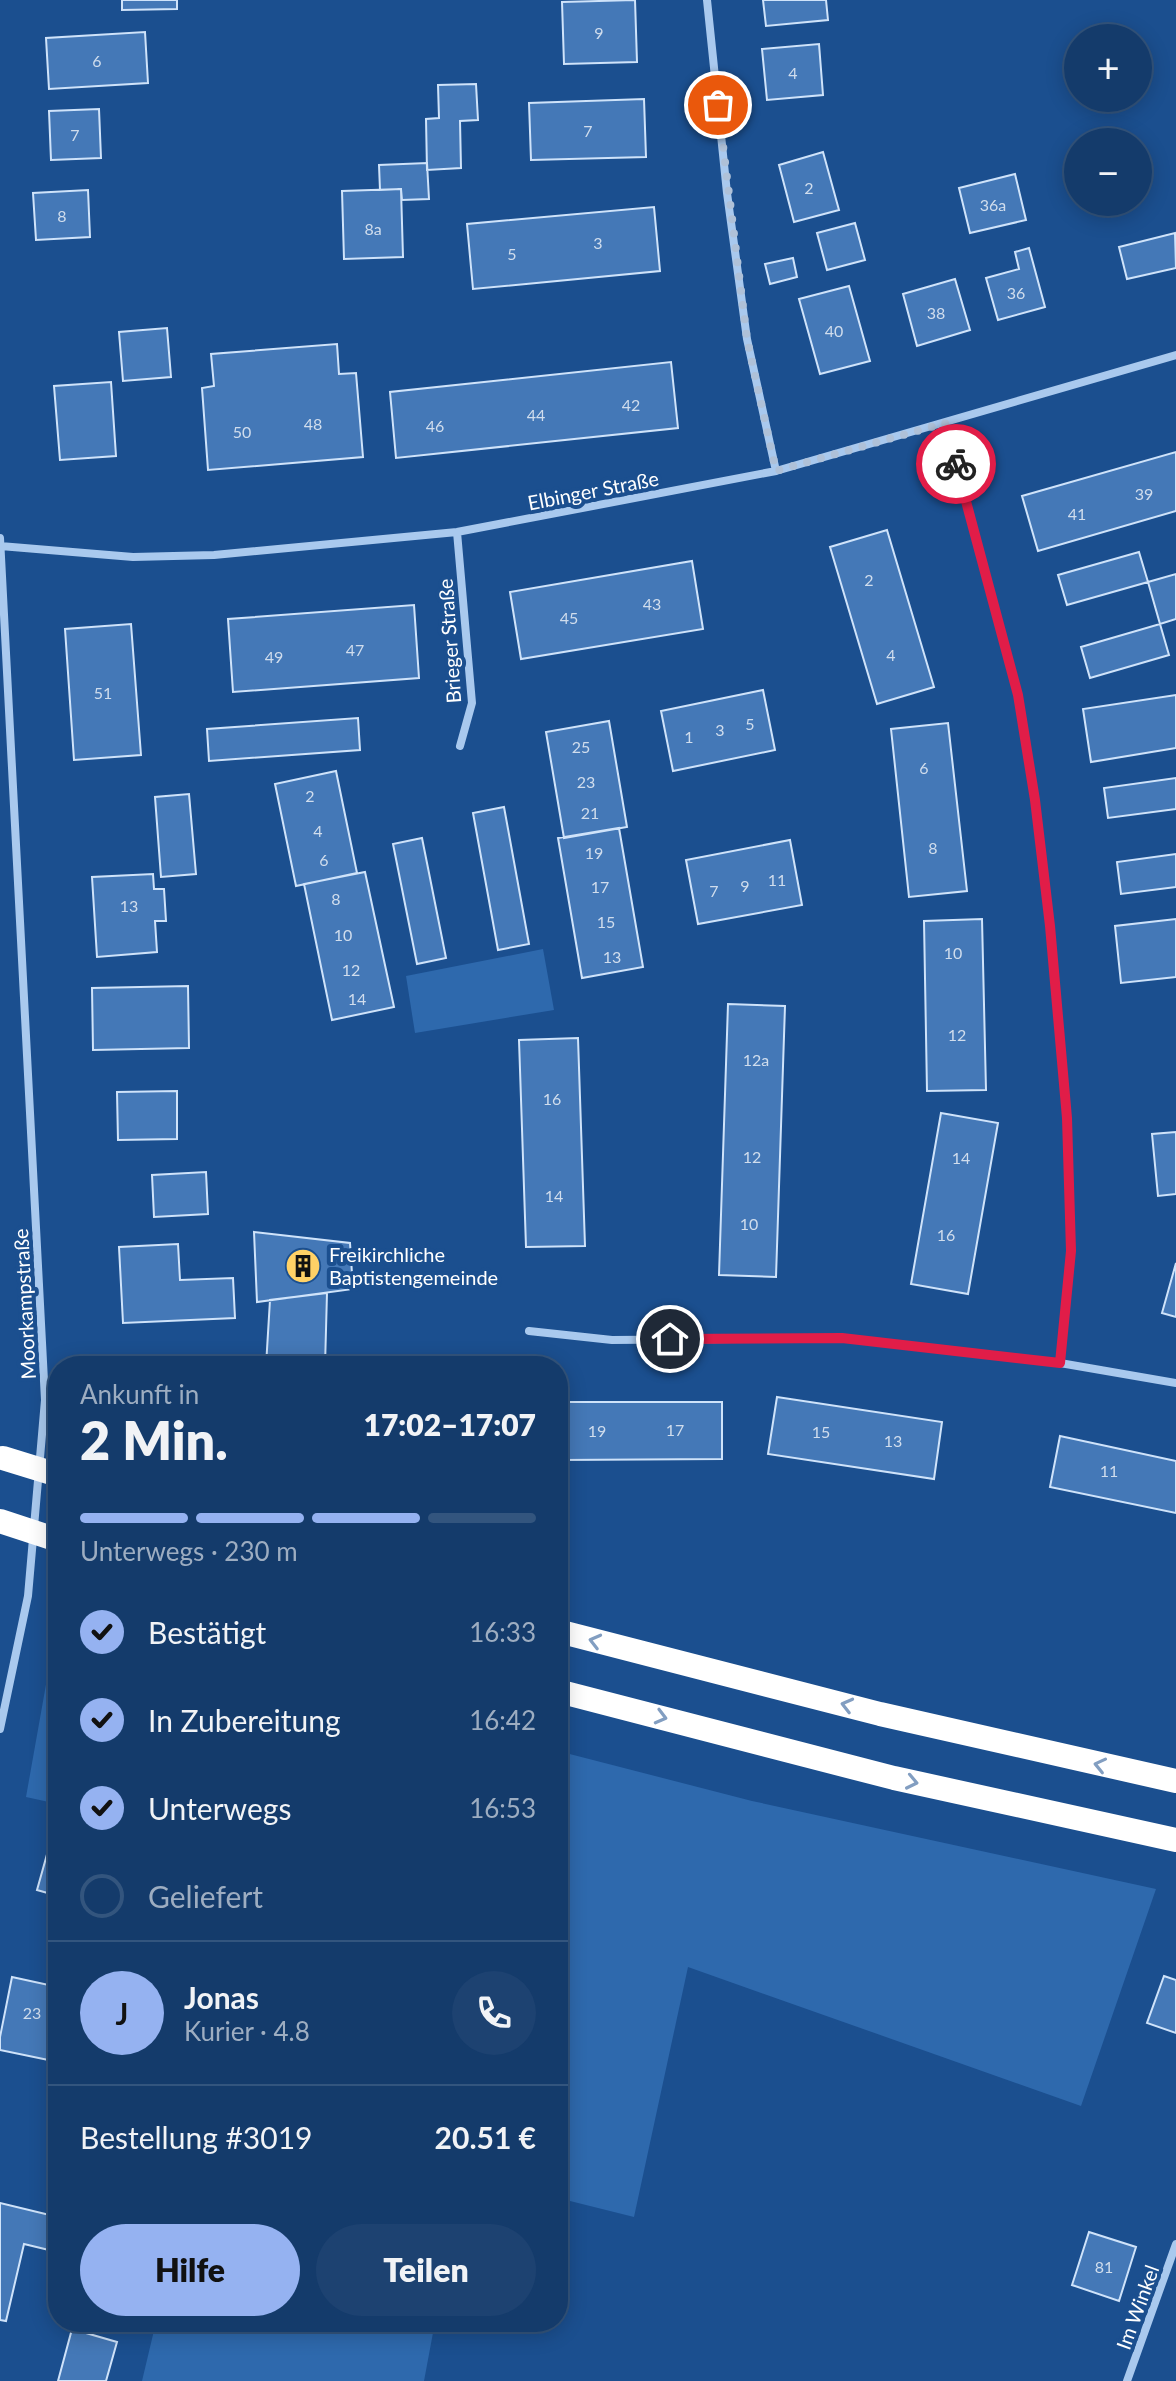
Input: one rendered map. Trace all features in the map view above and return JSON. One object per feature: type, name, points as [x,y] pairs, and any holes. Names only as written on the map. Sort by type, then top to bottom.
[{"type":"highway","points":[[2,1457],[48,1472]]},
{"type":"highway","points":[[0,1521],[48,1537]]},
{"type":"highway","points":[[568,1634],[880,1714],[1176,1781]]},
{"type":"highway","points":[[568,1694],[894,1778],[1176,1840]]},
{"type":"street","points":[[707,0],[727,193],[747,339],[776,471]]},
{"type":"street","name":"Elbinger Straße","points":[[0,546],[133,557],[214,555],[457,532],[776,471],[1176,355]]},
{"type":"street","points":[[945,423],[1018,695],[1035,800],[1067,1118],[1071,1251],[1060,1363]]},
{"type":"street","name":"Brieger Straße","points":[[457,532],[472,703],[460,746]]},
{"type":"street","name":"Moorkampstraße","points":[[0,538],[45,1400],[28,1596],[0,1729]]},
{"type":"street","points":[[529,1331],[612,1340],[842,1338],[1060,1363],[1176,1383]]},
{"type":"street","name":"Im Winkel","points":[[1127,2381],[1176,2244]]},
{"type":"shaded area","points":[[543,949],[554,1010],[415,1033],[406,976]]},
{"type":"shaded area","points":[[48,1673],[48,1802],[26,1797]]},
{"type":"shaded area","points":[[568,1754],[752,1801],[1156,1889],[1081,2106],[688,1967],[634,2217],[568,2200]]},
{"type":"shaded area","points":[[154,2332],[433,2332],[424,2381],[142,2381]]},
{"type":"building","points":[[122,0],[177,0],[177,9],[122,10]]},
{"type":"building","points":[[635,0],[637,62],[564,64],[562,2]]},
{"type":"building","points":[[763,0],[826,0],[828,20],[766,26]]},
{"type":"building","points":[[145,32],[148,83],[49,89],[46,38]]},
{"type":"building","points":[[819,44],[823,95],[767,100],[762,49]]},
{"type":"building","points":[[476,84],[478,120],[460,121],[461,168],[427,170],[426,119],[439,118],[438,85]]},
{"type":"building","points":[[644,99],[646,157],[531,160],[529,103]]},
{"type":"building","points":[[99,109],[101,158],[51,160],[49,111]]},
{"type":"building","points":[[823,152],[839,210],[794,222],[779,165]]},
{"type":"building","points":[[427,163],[429,199],[402,200],[401,189],[380,190],[379,165]]},
{"type":"building","points":[[1015,174],[1026,220],[970,233],[959,188]]},
{"type":"building","points":[[401,189],[403,257],[344,259],[342,191]]},
{"type":"building","points":[[88,190],[90,237],[36,240],[33,193]]},
{"type":"building","points":[[654,207],[660,271],[473,289],[467,224]]},
{"type":"building","points":[[855,223],[865,260],[827,270],[817,233]]},
{"type":"building","points":[[1175,233],[1176,268],[1127,279],[1119,247]]},
{"type":"building","points":[[1029,248],[1045,307],[998,320],[986,278],[1019,269],[1015,252]]},
{"type":"building","points":[[793,258],[797,277],[770,284],[765,264]]},
{"type":"building","points":[[955,279],[970,330],[917,346],[903,294]]},
{"type":"building","points":[[849,286],[870,361],[820,374],[799,299]]},
{"type":"building","points":[[167,328],[171,377],[123,381],[119,332]]},
{"type":"building","points":[[337,344],[339,374],[356,373],[363,457],[208,470],[202,388],[214,386],[211,354]]},
{"type":"building","points":[[671,362],[678,428],[396,458],[390,392]]},
{"type":"building","points":[[111,382],[116,456],[60,460],[54,386]]},
{"type":"building","points":[[1176,452],[1176,511],[1038,551],[1022,496]]},
{"type":"building","points":[[887,530],[934,687],[877,704],[830,547]]},
{"type":"building","points":[[1139,552],[1148,582],[1067,605],[1058,575]]},
{"type":"building","points":[[692,561],[703,629],[521,659],[510,592]]},
{"type":"building","points":[[1176,574],[1176,619],[1160,624],[1148,582]]},
{"type":"building","points":[[414,605],[419,678],[233,692],[228,619]]},
{"type":"building","points":[[131,624],[141,755],[74,760],[65,629]]},
{"type":"building","points":[[1160,624],[1169,655],[1090,678],[1081,647]]},
{"type":"building","points":[[763,690],[775,750],[673,771],[661,711]]},
{"type":"building","points":[[1176,695],[1176,748],[1091,762],[1083,709]]},
{"type":"building","points":[[358,718],[360,750],[209,761],[207,729]]},
{"type":"building","points":[[609,721],[627,827],[564,838],[546,732]]},
{"type":"building","points":[[948,723],[967,891],[909,897],[891,729]]},
{"type":"building","points":[[336,771],[357,873],[296,886],[275,784]]},
{"type":"building","points":[[1176,778],[1176,809],[1108,818],[1104,788]]},
{"type":"building","points":[[189,794],[196,874],[161,877],[155,797]]},
{"type":"building","points":[[504,807],[529,944],[498,950],[473,813]]},
{"type":"building","points":[[619,828],[643,967],[582,978],[558,838]]},
{"type":"building","points":[[422,838],[446,958],[417,964],[393,844]]},
{"type":"building","points":[[790,840],[802,905],[698,924],[686,860]]},
{"type":"building","points":[[1176,854],[1176,887],[1121,894],[1117,862]]},
{"type":"building","points":[[365,872],[394,1007],[332,1020],[304,884]]},
{"type":"building","points":[[153,874],[154,889],[164,889],[166,921],[155,921],[157,952],[97,957],[92,877]]},
{"type":"building","points":[[982,919],[986,1090],[927,1091],[924,921]]},
{"type":"building","points":[[1176,919],[1176,977],[1121,983],[1115,926]]},
{"type":"building","points":[[188,986],[189,1048],[93,1050],[92,988]]},
{"type":"building","points":[[728,1004],[785,1006],[776,1277],[719,1275]]},
{"type":"building","points":[[578,1038],[585,1246],[526,1247],[519,1040]]},
{"type":"building","points":[[177,1091],[177,1139],[118,1140],[117,1092]]},
{"type":"building","points":[[941,1113],[998,1123],[968,1294],[911,1284]]},
{"type":"building","points":[[1176,1132],[1176,1194],[1158,1196],[1152,1134]]},
{"type":"building","points":[[206,1172],[208,1214],[154,1217],[152,1175]]},
{"type":"building","name":"Freikirchliche Baptistengemeinde","points":[[254,1232],[350,1243],[353,1289],[257,1302]]},
{"type":"building","points":[[178,1244],[180,1280],[233,1278],[235,1318],[123,1323],[119,1247]]},
{"type":"building","points":[[1176,1263],[1176,1317],[1162,1313]]},
{"type":"building","points":[[327,1293],[325,1356],[267,1356],[270,1300]]},
{"type":"building","points":[[777,1397],[942,1422],[934,1479],[768,1454]]},
{"type":"building","points":[[568,1402],[722,1402],[722,1459],[568,1460]]},
{"type":"building","points":[[1060,1436],[1176,1461],[1176,1513],[1050,1487]]},
{"type":"building","points":[[48,1851],[48,1893],[37,1890]]},
{"type":"building","points":[[1164,1976],[1176,1980],[1176,2033],[1147,2023]]},
{"type":"building","points":[[12,1977],[48,1985],[48,2060],[0,2050]]},
{"type":"building","points":[[0,2203],[48,2215],[48,2250],[24,2244],[6,2321],[0,2320]]},
{"type":"building","points":[[1089,2232],[1136,2247],[1119,2301],[1072,2285]]},
{"type":"building","points":[[71,2332],[117,2342],[106,2381],[58,2381]]},
{"type":"way so far","points":[[718,105],[747,339],[776,471],[945,423],[956,464]]},
{"type":"place","name":"Freikirchliche Baptistengemeinde","points":[[303,1266]]},
{"type":"route","points":[[670,1339],[842,1338],[1060,1363],[1071,1251],[1067,1118],[1050,926],[1035,800],[1018,695],[956,464]]}]
